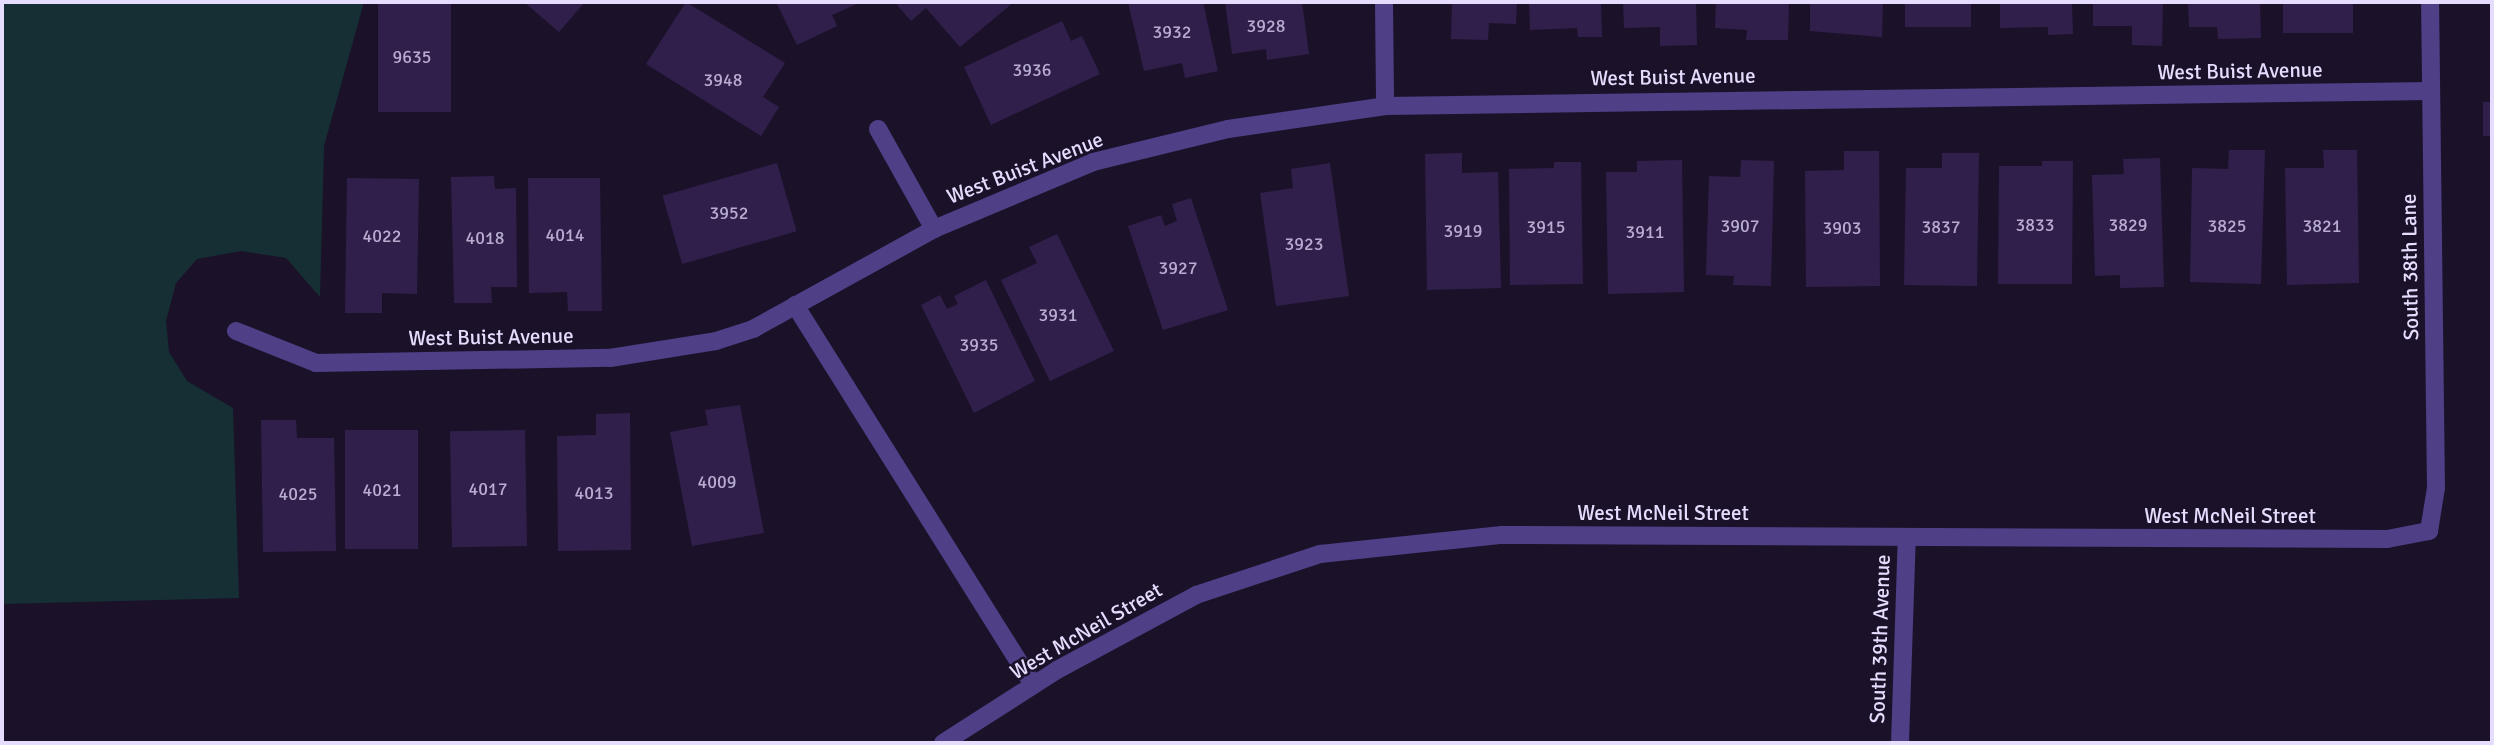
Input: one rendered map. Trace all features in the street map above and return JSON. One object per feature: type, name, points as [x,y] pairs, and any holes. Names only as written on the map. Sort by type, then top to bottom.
[{"type":"street","points":[[1384,2],[1385,106]]},
{"type":"street","name":"South 38th Lane","points":[[2429,531],[2436,488],[2430,2]]},
{"type":"street","name":"West Buist Avenue","points":[[236,331],[316,363],[610,358],[716,341],[753,329],[934,229],[1093,162],[1227,128],[1385,106],[2431,92]]},
{"type":"street","name":"West Buist Avenue","points":[[878,128],[934,229]]},
{"type":"street","points":[[795,305],[1033,685]]},
{"type":"street","name":"West McNeil Street","points":[[943,743],[1033,685],[1196,595],[1320,554],[1502,535],[2387,539],[2429,531]]},
{"type":"street","name":"South 39th Avenue","points":[[1900,743],[1907,537]]},
{"type":"green space","points":[[2,2],[364,2],[324,146],[320,297],[286,258],[241,251],[197,259],[176,283],[166,321],[169,352],[187,381],[233,408],[239,598],[2,604]]},
{"type":"building","points":[[378,2],[451,2],[451,112],[378,112]]},
{"type":"building","points":[[524,2],[585,2],[559,32]]},
{"type":"building","points":[[686,2],[785,63],[763,97],[779,107],[761,136],[646,64]]},
{"type":"building","points":[[776,2],[857,4],[832,15],[837,26],[797,45]]},
{"type":"building","points":[[901,2],[1014,2],[960,47],[926,8],[911,21],[897,5]]},
{"type":"building","points":[[1128,2],[1203,2],[1218,71],[1185,78],[1182,63],[1144,71]]},
{"type":"building","points":[[1225,2],[1302,2],[1309,54],[1267,60],[1266,49],[1232,54]]},
{"type":"building","points":[[1452,2],[1517,2],[1516,24],[1489,23],[1488,40],[1451,39]]},
{"type":"building","points":[[1529,2],[1601,2],[1602,37],[1578,37],[1577,28],[1530,30]]},
{"type":"building","points":[[1623,2],[1696,2],[1697,45],[1660,46],[1660,27],[1624,28]]},
{"type":"building","points":[[1716,2],[1789,2],[1788,40],[1746,40],[1747,30],[1715,28]]},
{"type":"building","points":[[1810,2],[1883,2],[1882,37],[1810,31]]},
{"type":"building","points":[[1905,2],[1971,2],[1971,27],[1905,27]]},
{"type":"building","points":[[2000,2],[2072,2],[2073,34],[2048,35],[2048,27],[2000,28]]},
{"type":"building","points":[[2093,2],[2163,2],[2162,46],[2132,45],[2132,26],[2093,26]]},
{"type":"building","points":[[2188,2],[2260,2],[2261,38],[2218,39],[2217,27],[2189,27]]},
{"type":"building","points":[[2283,2],[2353,2],[2353,33],[2283,33]]},
{"type":"building","points":[[1062,21],[1071,41],[1082,36],[1100,74],[991,125],[964,67]]},
{"type":"building","points":[[2483,102],[2492,102],[2492,136],[2483,136]]},
{"type":"building","points":[[2229,150],[2265,150],[2261,284],[2190,282],[2192,168],[2228,169]]},
{"type":"building","points":[[2323,150],[2357,150],[2359,283],[2287,285],[2285,168],[2324,168]]},
{"type":"building","points":[[1844,151],[1879,151],[1880,286],[1806,287],[1805,171],[1844,170]]},
{"type":"building","points":[[1462,153],[1462,173],[1498,172],[1501,288],[1427,290],[1425,154]]},
{"type":"building","points":[[1942,153],[1979,153],[1977,286],[1904,285],[1906,168],[1942,168]]},
{"type":"building","points":[[2160,158],[2164,287],[2120,288],[2120,275],[2095,276],[2092,175],[2124,174],[2123,159]]},
{"type":"building","points":[[1682,160],[1684,292],[1608,294],[1606,172],[1637,172],[1637,161]]},
{"type":"building","points":[[1741,160],[1774,161],[1771,286],[1733,285],[1734,276],[1706,275],[1709,176],[1740,177]]},
{"type":"building","points":[[2042,161],[2073,161],[2072,284],[1998,284],[1999,166],[2042,166]]},
{"type":"building","points":[[1554,162],[1581,162],[1583,284],[1510,285],[1509,169],[1554,168]]},
{"type":"building","points":[[777,163],[797,231],[682,264],[663,196]]},
{"type":"building","points":[[1330,163],[1349,296],[1276,306],[1260,193],[1293,188],[1291,169]]},
{"type":"building","points":[[494,176],[495,189],[516,188],[517,287],[491,287],[492,303],[454,303],[451,177]]},
{"type":"building","points":[[347,178],[419,179],[417,294],[382,293],[382,313],[345,313]]},
{"type":"building","points":[[528,178],[600,178],[602,311],[568,311],[567,292],[529,293]]},
{"type":"building","points":[[1191,198],[1228,310],[1163,330],[1128,226],[1161,215],[1165,226],[1177,221],[1172,204]]},
{"type":"building","points":[[1057,234],[1114,351],[1050,381],[1001,280],[1037,263],[1029,247]]},
{"type":"building","points":[[986,280],[1035,381],[974,413],[921,305],[940,295],[947,309],[958,304],[954,296]]},
{"type":"building","points":[[740,405],[764,533],[692,546],[670,432],[708,425],[705,410]]},
{"type":"building","points":[[630,413],[631,550],[558,551],[557,436],[596,435],[596,414]]},
{"type":"building","points":[[261,420],[296,420],[297,438],[334,438],[336,551],[263,552]]},
{"type":"building","points":[[345,430],[418,430],[418,549],[345,549]]},
{"type":"building","points":[[525,430],[527,546],[452,547],[450,431]]}]
